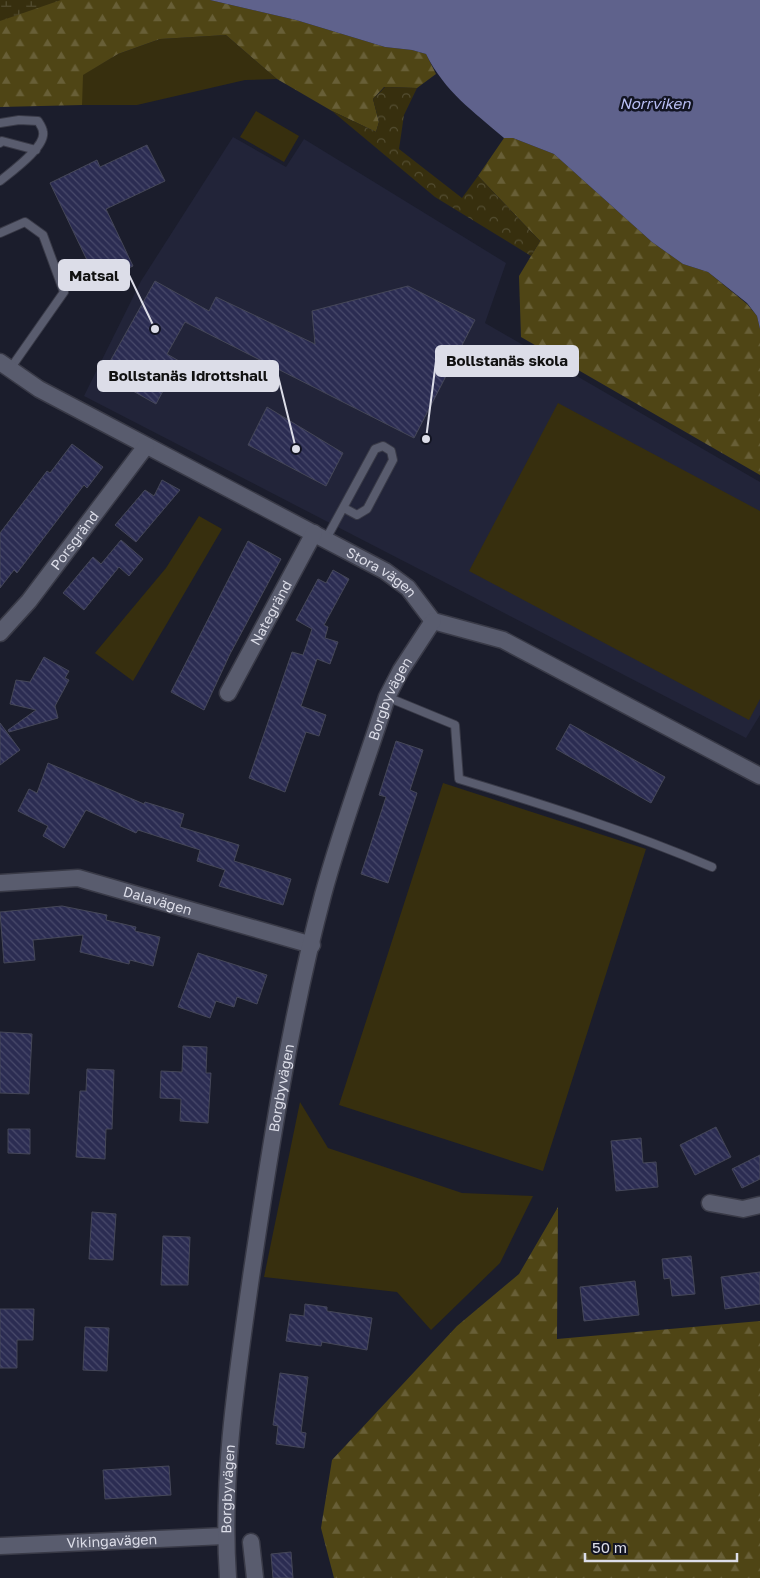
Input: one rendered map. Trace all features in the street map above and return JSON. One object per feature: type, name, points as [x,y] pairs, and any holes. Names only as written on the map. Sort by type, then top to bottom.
[{"type":"street","name":"Stora vägen","points":[[5,366],[39,389],[385,570],[408,588],[433,621]]},
{"type":"street","name":"Porsgränd","points":[[0,633],[28,601],[146,446]]},
{"type":"street","name":"Nategränd","points":[[228,693],[320,536]]},
{"type":"street","name":"Borgbyvägen","points":[[228,1578],[225,1536],[231,1443],[241,1349],[263,1196],[286,1063],[323,895],[387,697],[401,670],[433,621]]},
{"type":"street","points":[[433,621],[503,640],[760,776]]},
{"type":"street","name":"Dalavägen","points":[[0,883],[78,878],[312,945]]},
{"type":"street","points":[[710,1203],[743,1209],[760,1206]]},
{"type":"street","name":"Vikingavägen","points":[[0,1546],[225,1536]]},
{"type":"street","points":[[252,1542],[255,1578]]},
{"type":"lane","points":[[0,123],[19,120],[38,121],[44,133],[42,142],[36,150],[0,181]]},
{"type":"lane","points":[[0,143],[2,141],[36,150]]},
{"type":"lane","points":[[0,233],[25,222],[43,235],[64,292],[5,366]]},
{"type":"lane","points":[[320,536],[344,508],[375,449],[383,446],[391,451],[393,460],[367,508],[357,514],[344,508]]},
{"type":"lane","points":[[387,697],[455,725],[459,779],[654,842],[712,867]]},
{"type":"shaded area","points":[[233,137],[286,167],[304,139],[506,263],[485,323],[760,482],[760,715],[746,738],[84,396],[141,281]]},
{"type":"green space","points":[[0,0],[210,0],[296,20],[385,47],[412,50],[426,54],[436,74],[417,88],[384,87],[373,99],[379,122],[376,132],[332,111],[277,79],[226,35],[160,39],[118,54],[83,75],[82,105],[0,107]]},
{"type":"green space","points":[[0,0],[61,0],[0,21]]},
{"type":"green space","points":[[226,35],[277,79],[245,80],[137,105],[82,105],[82,75],[118,54],[160,39]]},
{"type":"green space","points":[[385,87],[417,88],[404,115],[399,149],[462,198],[478,176],[540,241],[531,256],[435,197],[332,111],[376,132],[379,122],[373,99]]},
{"type":"green space","points":[[256,111],[299,136],[284,162],[240,137]]},
{"type":"green space","points":[[504,138],[513,138],[554,154],[652,242],[683,264],[708,272],[747,304],[757,316],[760,329],[760,475],[521,337],[519,276],[540,241],[478,176]]},
{"type":"green space","points":[[558,403],[760,511],[760,699],[749,720],[469,571]]},
{"type":"green space","points":[[199,516],[222,529],[133,681],[95,653],[166,568]]},
{"type":"green space","points":[[443,783],[646,849],[543,1171],[339,1105]]},
{"type":"green space","points":[[300,1102],[328,1148],[462,1193],[533,1196],[500,1263],[431,1330],[397,1292],[264,1277]]},
{"type":"green space","points":[[558,1207],[557,1339],[760,1321],[760,1578],[334,1578],[321,1528],[332,1460],[457,1326],[519,1274]]},
{"type":"water","name":"Norrviken","points":[[210,0],[760,0],[760,329],[757,316],[747,303],[708,272],[683,264],[652,242],[554,154],[513,138],[504,138],[460,100],[442,79],[426,54],[412,50],[385,47],[296,20]]},
{"type":"building","points":[[147,145],[165,181],[106,209],[133,266],[98,283],[50,183],[97,160],[100,167]]},
{"type":"building","points":[[155,281],[209,311],[216,297],[315,344],[312,311],[408,286],[475,320],[414,438],[185,322],[167,354],[179,361],[156,404],[103,374]]},
{"type":"building","points":[[267,407],[343,453],[326,486],[248,445]]},
{"type":"building","points":[[72,444],[103,467],[87,488],[84,485],[17,573],[14,570],[0,588],[0,533],[47,471],[50,473]]},
{"type":"building","points":[[162,480],[180,490],[136,542],[115,525],[145,490],[154,496]]},
{"type":"building","points":[[121,540],[143,559],[129,576],[119,567],[84,610],[63,593],[93,557],[101,564]]},
{"type":"building","points":[[248,541],[281,559],[230,654],[204,710],[171,692]]},
{"type":"building","points":[[333,570],[349,579],[324,625],[328,627],[325,638],[338,642],[330,664],[317,659],[301,706],[326,715],[319,736],[306,732],[285,792],[249,778],[292,652],[303,655],[312,629],[296,620],[318,579],[326,583]]},
{"type":"building","points":[[44,657],[69,671],[65,678],[69,680],[55,706],[58,718],[9,732],[8,730],[36,710],[10,704],[16,680],[30,682]]},
{"type":"building","points":[[0,723],[20,750],[0,765]]},
{"type":"building","points":[[570,724],[665,777],[651,803],[556,749]]},
{"type":"building","points":[[396,741],[423,750],[410,790],[417,793],[388,883],[361,874],[386,797],[379,795]]},
{"type":"building","points":[[48,763],[144,804],[145,802],[184,814],[180,827],[239,845],[234,861],[291,879],[283,905],[219,886],[225,870],[197,861],[200,850],[138,830],[136,833],[86,810],[64,848],[43,836],[48,826],[18,811],[29,789],[37,793]]},
{"type":"building","points":[[62,906],[107,915],[106,920],[136,927],[135,931],[160,937],[153,966],[130,960],[129,964],[80,952],[83,935],[33,940],[35,960],[4,963],[0,912]]},
{"type":"building","points":[[198,953],[267,975],[257,1004],[237,997],[234,1007],[216,1001],[210,1018],[178,1007]]},
{"type":"building","points":[[0,1032],[32,1034],[29,1094],[0,1093]]},
{"type":"building","points":[[183,1046],[207,1047],[206,1073],[211,1073],[208,1123],[180,1121],[181,1099],[160,1098],[161,1071],[182,1072]]},
{"type":"building","points":[[87,1069],[114,1070],[112,1129],[106,1129],[105,1159],[76,1157],[80,1091],[86,1091]]},
{"type":"building","points":[[716,1127],[731,1157],[695,1175],[680,1145]]},
{"type":"building","points":[[8,1129],[30,1129],[30,1154],[8,1153]]},
{"type":"building","points":[[641,1138],[643,1163],[656,1162],[658,1187],[616,1191],[611,1141]]},
{"type":"building","points":[[760,1155],[760,1179],[742,1188],[732,1169]]},
{"type":"building","points":[[92,1212],[116,1214],[113,1260],[89,1259]]},
{"type":"building","points":[[163,1236],[190,1237],[188,1285],[161,1285]]},
{"type":"building","points":[[691,1256],[695,1294],[672,1296],[670,1278],[664,1279],[662,1259]]},
{"type":"building","points":[[760,1272],[760,1304],[725,1309],[721,1277]]},
{"type":"building","points":[[635,1281],[639,1315],[584,1321],[580,1287]]},
{"type":"building","points":[[305,1304],[327,1307],[327,1311],[372,1318],[367,1350],[322,1342],[321,1346],[286,1341],[290,1314],[304,1316]]},
{"type":"building","points":[[0,1309],[34,1309],[33,1340],[17,1340],[17,1368],[0,1368]]},
{"type":"building","points":[[85,1327],[109,1328],[107,1371],[83,1370]]},
{"type":"building","points":[[280,1373],[308,1377],[301,1432],[306,1433],[304,1448],[276,1444],[278,1426],[273,1425]]},
{"type":"building","points":[[169,1466],[171,1495],[105,1499],[103,1470]]},
{"type":"building","points":[[291,1552],[293,1578],[273,1578],[271,1554]]},
{"type":"place","name":"Matsal","points":[[155,329]]},
{"type":"place","name":"Bollstanäs skola","points":[[426,439]]},
{"type":"place","name":"Bollstanäs Idrottshall","points":[[296,449]]}]
